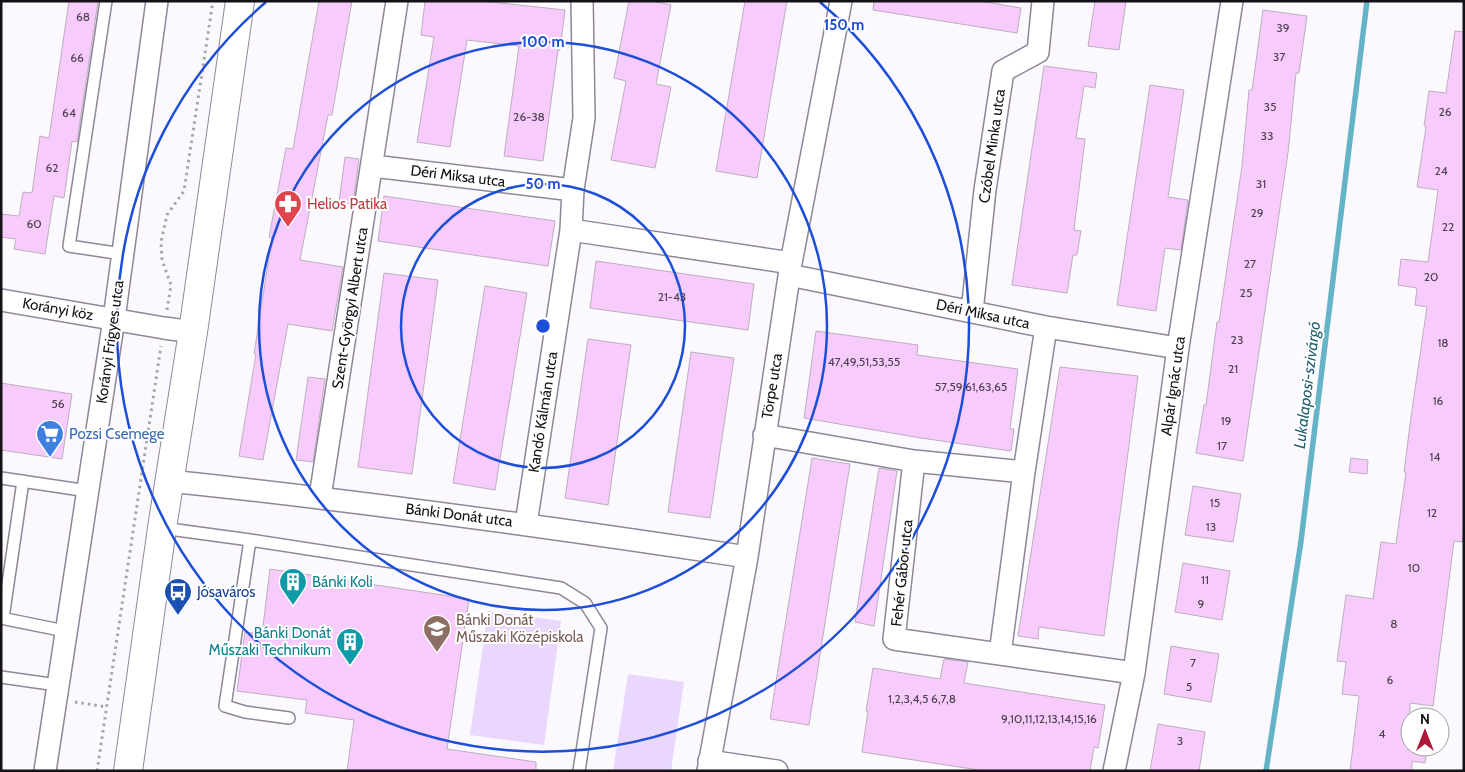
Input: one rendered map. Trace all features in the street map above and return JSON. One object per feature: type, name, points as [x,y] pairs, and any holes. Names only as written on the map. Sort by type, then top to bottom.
[{"type":"street","name":"Korányi Frigyes utca","points":[[44,771],[114,319],[156,1]]},
{"type":"street","points":[[128,771],[240,1]]},
{"type":"street","name":"Szent-Györgyi Albert utca","points":[[320,497],[397,1]]},
{"type":"street","name":"Kandó Kálmán utca","points":[[526,524],[571,230],[573,190],[584,118],[582,1]]},
{"type":"street","name":"Törpe utca","points":[[709,766],[747,557],[790,269],[841,1]]},
{"type":"street","name":"Czóbel Minka utca","points":[[972,312],[985,190],[1003,72],[1038,52],[1043,1]]},
{"type":"street","name":"Alpár Ignác utca","points":[[1114,771],[1134,673],[1178,348],[1232,1]]},
{"type":"street","name":"Déri Miksa utca","points":[[372,166],[573,190]]},
{"type":"street","name":"Déri Miksa utca","points":[[571,230],[790,269],[972,312],[1046,327],[1178,348]]},
{"type":"street","name":"Korányi köz","points":[[1,300],[193,332]]},
{"type":"street","points":[[1000,654],[1024,472],[1046,327]]},
{"type":"street","points":[[764,435],[914,460],[1024,472]]},
{"type":"street","name":"Fehér Gábor utca","points":[[914,460],[894,639],[1134,673]]},
{"type":"street","name":"Bánki Donát utca","points":[[169,481],[320,497],[526,524],[747,557]]},
{"type":"street","points":[[709,766],[777,771]]},
{"type":"lane","points":[[106,1],[69,246],[122,254]]},
{"type":"lane","points":[[1,478],[88,490]]},
{"type":"lane","points":[[23,481],[2,618],[65,631]]},
{"type":"lane","points":[[162,528],[562,588],[585,603],[601,628],[579,771]]},
{"type":"lane","points":[[250,540],[225,706],[245,712],[289,718]]},
{"type":"lane","points":[[1,678],[56,691]]},
{"type":"path","points":[[97,771],[171,285],[162,260],[162,242],[167,215],[184,191],[186,184],[213,1]]},
{"type":"path","points":[[56,691],[107,707]]},
{"type":"shaded area","points":[[488,611],[561,621],[544,745],[470,735]]},
{"type":"shaded area","points":[[628,674],[684,682],[671,771],[613,771]]},
{"type":"building","points":[[69,1],[98,1],[77,142],[72,141],[64,198],[54,196],[45,254],[14,249],[16,239],[1,237],[1,214],[19,216],[23,192],[32,193],[40,136],[49,138]]},
{"type":"building","points":[[319,1],[352,1],[332,115],[328,115],[300,260],[343,267],[332,331],[288,324],[263,460],[239,456],[256,354],[254,354],[272,238],[269,237],[286,148],[293,149]]},
{"type":"building","points":[[425,1],[482,1],[565,10],[543,161],[504,156],[519,46],[467,40],[450,147],[417,142],[434,37],[421,35]]},
{"type":"building","points":[[629,1],[652,1],[671,5],[656,84],[671,87],[655,168],[611,160],[626,81],[614,78]]},
{"type":"building","points":[[745,1],[787,1],[757,178],[716,171]]},
{"type":"building","points":[[874,1],[981,1],[1021,8],[1017,33],[873,10]]},
{"type":"building","points":[[1095,1],[1126,1],[1119,50],[1088,46]]},
{"type":"building","points":[[1263,10],[1307,16],[1299,73],[1296,73],[1288,153],[1243,461],[1196,453],[1204,405],[1206,405],[1217,322],[1219,322],[1242,166],[1249,90],[1252,90]]},
{"type":"building","points":[[1455,31],[1464,32],[1464,528],[1462,542],[1454,541],[1433,706],[1410,703],[1410,707],[1400,707],[1400,757],[1426,757],[1425,763],[1412,761],[1412,771],[1350,771],[1359,696],[1342,694],[1346,662],[1337,661],[1346,595],[1373,599],[1381,542],[1396,544],[1411,417],[1427,307],[1415,305],[1417,288],[1398,285],[1401,259],[1428,262],[1438,190],[1417,187],[1429,91],[1446,93]]},
{"type":"building","points":[[1044,66],[1097,73],[1095,88],[1084,86],[1076,138],[1085,139],[1074,230],[1081,231],[1077,255],[1073,255],[1067,293],[1012,285]]},
{"type":"building","points":[[1150,85],[1184,90],[1168,197],[1188,200],[1181,250],[1165,248],[1156,311],[1117,305]]},
{"type":"building","points":[[345,157],[359,159],[353,204],[339,202]]},
{"type":"building","points":[[384,196],[555,221],[548,266],[378,241]]},
{"type":"building","points":[[596,261],[754,284],[748,330],[590,308]]},
{"type":"building","points":[[384,273],[438,280],[412,474],[358,467]]},
{"type":"building","points":[[485,286],[527,293],[495,490],[453,483]]},
{"type":"building","points":[[816,331],[918,345],[917,355],[1018,369],[1010,429],[1014,429],[1011,451],[804,418]]},
{"type":"building","points":[[588,339],[631,345],[608,505],[565,498]]},
{"type":"building","points":[[691,352],[734,358],[710,518],[668,512]]},
{"type":"building","points":[[1060,367],[1138,376],[1104,636],[1039,627],[1038,639],[1018,636]]},
{"type":"building","points":[[308,377],[325,379],[313,462],[296,460]]},
{"type":"building","points":[[1,383],[72,394],[62,459],[1,450]]},
{"type":"building","points":[[812,458],[850,464],[809,725],[770,719]]},
{"type":"building","points":[[1351,458],[1368,460],[1367,474],[1349,472]]},
{"type":"building","points":[[879,468],[897,471],[874,626],[855,622]]},
{"type":"building","points":[[1193,486],[1241,494],[1233,542],[1185,535]]},
{"type":"building","points":[[1183,563],[1230,571],[1222,620],[1175,612]]},
{"type":"building","name":"Bánki Donát Műszaki Technikum","points":[[270,569],[469,599],[447,749],[536,762],[536,771],[347,771],[354,720],[305,713],[307,700],[237,691],[245,632],[262,634]]},
{"type":"building","points":[[1171,646],[1219,654],[1211,702],[1164,694]]},
{"type":"building","points":[[944,659],[968,662],[964,683],[1105,705],[1098,748],[1094,747],[1090,771],[985,771],[862,752],[873,668],[940,679]]},
{"type":"building","points":[[1158,724],[1205,732],[1199,771],[1150,771]]},
{"type":"waterway","name":"Lukalaposi-szivárgó","points":[[1266,771],[1301,541],[1367,1]]},
{"type":"place","name":"Helios Patika","points":[[288,228]]},
{"type":"place","name":"Pozsi Csemege","points":[[50,458]]},
{"type":"place","name":"Bánki Koli","points":[[293,606]]},
{"type":"place","name":"Jósaváros","points":[[178,616]]},
{"type":"place","name":"Bánki Donát Műszaki Középiskola","points":[[437,653]]},
{"type":"place","name":"Bánki Donát Műszaki Technikum","points":[[350,666]]}]
